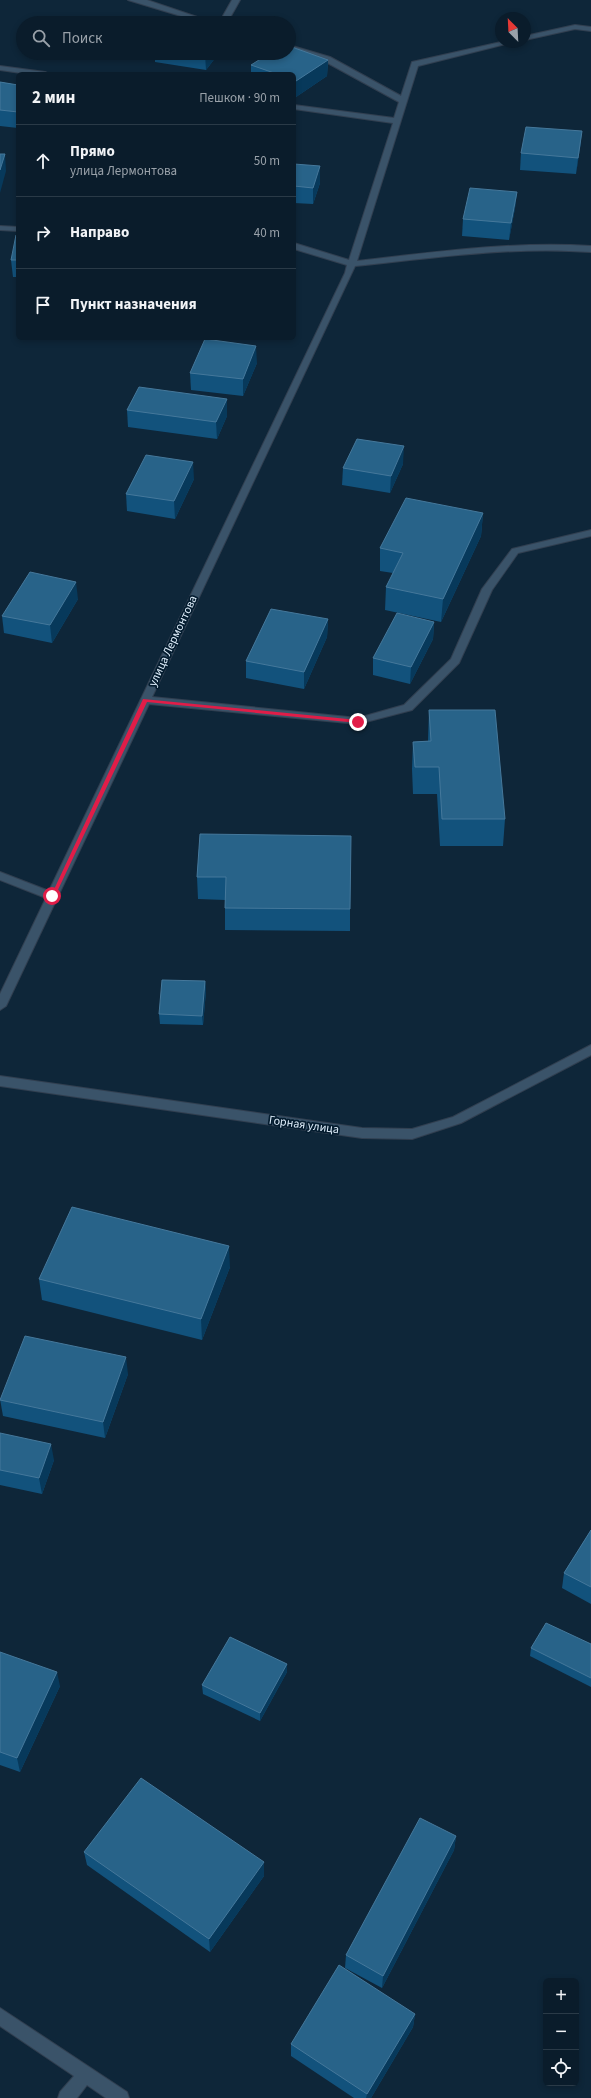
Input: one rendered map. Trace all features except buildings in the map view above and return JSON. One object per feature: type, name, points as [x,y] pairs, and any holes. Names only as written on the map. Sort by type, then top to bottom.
[{"type":"street","points":[[132,0],[141,1],[189,16]]},
{"type":"street","points":[[227,16],[236,0]]},
{"type":"street","points":[[531,37],[574,27],[591,29]]},
{"type":"street","name":"улица Лермонтова","points":[[0,1006],[352,264],[415,64],[495,45]]},
{"type":"street","points":[[296,49],[327,59],[404,101]]},
{"type":"street","points":[[0,68],[30,72]]},
{"type":"street","points":[[296,107],[398,121]]},
{"type":"street","points":[[0,228],[16,229]]},
{"type":"street","points":[[296,247],[352,264],[479,250],[564,247],[591,249]]},
{"type":"street","points":[[145,700],[358,722],[408,708],[455,661],[487,589],[514,551],[591,533]]},
{"type":"street","points":[[0,876],[52,896]]},
{"type":"street","name":"Горная улица","points":[[0,1081],[362,1134],[412,1134],[457,1120],[591,1050]]},
{"type":"street","points":[[0,2016],[121,2098]]},
{"type":"street","points":[[66,2098],[86,2074]]},
{"type":"route","points":[[52,896],[145,700],[358,722]]}]
